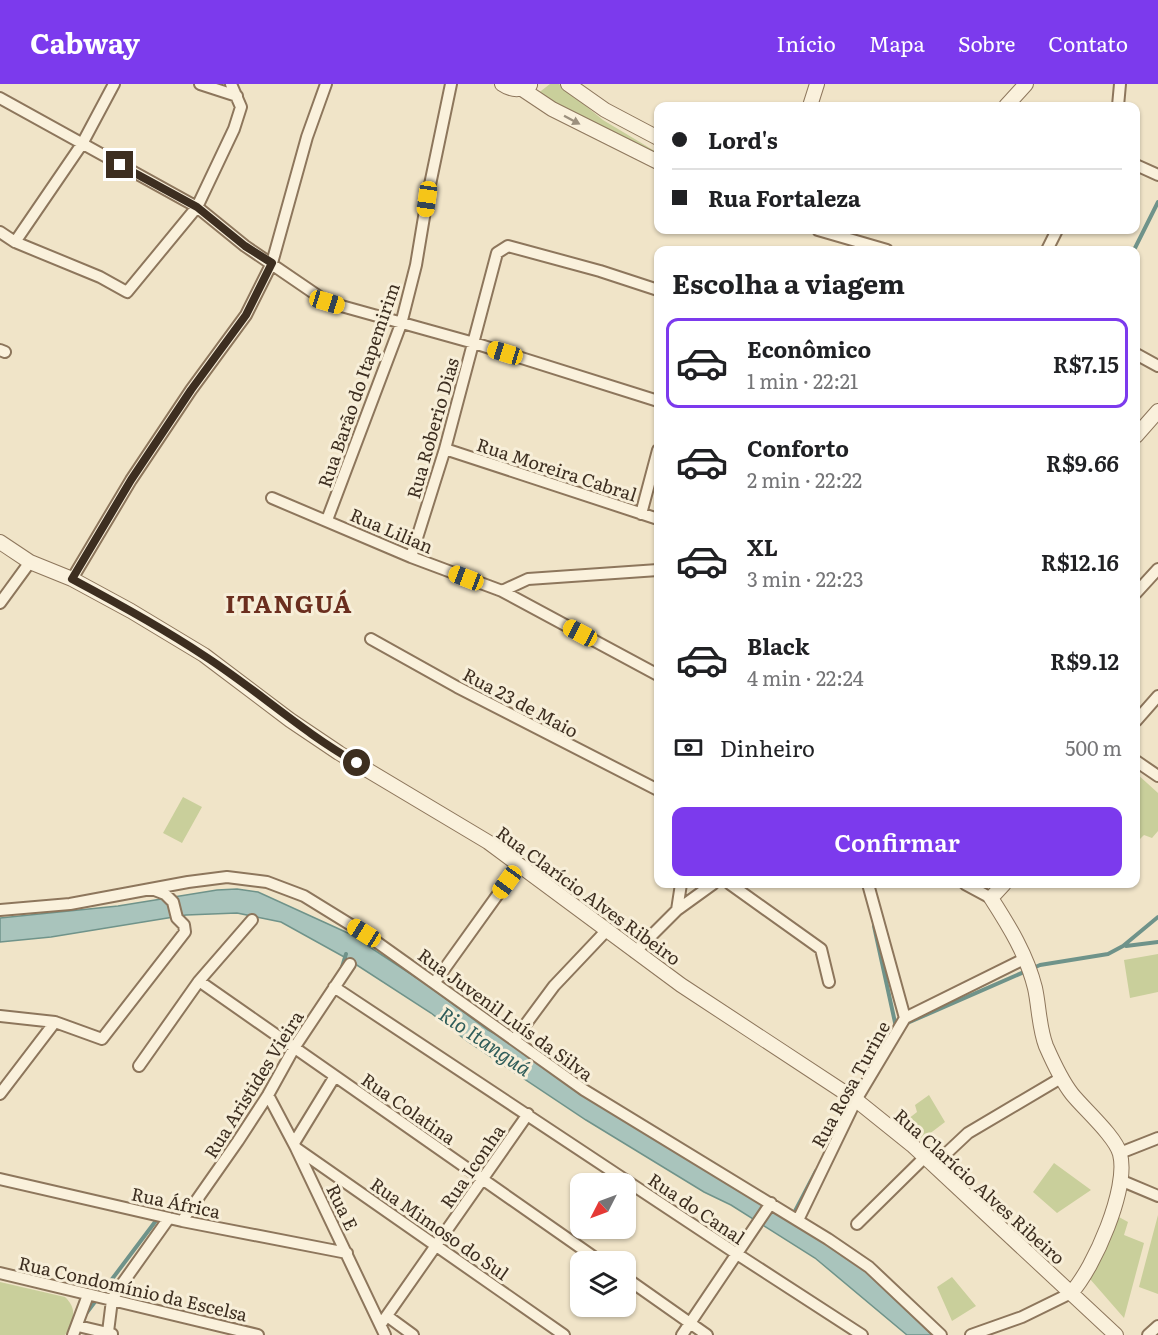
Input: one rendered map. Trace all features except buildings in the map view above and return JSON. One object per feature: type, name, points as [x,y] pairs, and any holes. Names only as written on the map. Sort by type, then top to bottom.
[{"type":"street","points":[[15,242],[82,144],[114,84]]},
{"type":"street","points":[[200,84],[237,96]]},
{"type":"street","points":[[0,232],[15,242],[100,277],[127,292],[197,207],[234,129],[241,107],[231,84]]},
{"type":"street","points":[[72,579],[131,480],[191,390],[246,315],[272,263],[307,137],[326,84]]},
{"type":"street","name":"Rua Barão do Itapemirim","points":[[327,520],[401,324],[416,265],[451,84]]},
{"type":"street","points":[[502,84],[508,88],[527,86],[552,109],[654,160]]},
{"type":"street","points":[[568,84],[596,104],[654,136]]},
{"type":"street","points":[[811,102],[817,84]]},
{"type":"street","points":[[1010,102],[1026,84]]},
{"type":"street","points":[[1118,102],[1120,84]]},
{"type":"street","points":[[0,98],[197,207],[245,246],[327,302],[474,343],[654,400]]},
{"type":"street","points":[[1140,167],[1158,175]]},
{"type":"street","points":[[835,234],[874,246]]},
{"type":"street","name":"Rua Roberio Dias","points":[[411,557],[445,449],[497,253],[508,246],[600,270],[654,289]]},
{"type":"street","points":[[1140,356],[1158,366]]},
{"type":"street","points":[[1140,431],[1158,411]]},
{"type":"street","name":"Rua Moreira Cabral","points":[[445,449],[654,518]]},
{"type":"street","points":[[641,514],[654,465]]},
{"type":"street","name":"Rua Lilian","points":[[272,498],[411,557],[502,591],[654,673]]},
{"type":"street","name":"Rua Clarício Alves Ribeiro","points":[[0,542],[30,562],[72,579],[131,611],[204,655],[290,720],[339,753],[478,836],[681,986],[856,1100],[930,1161],[1116,1335]]},
{"type":"street","points":[[0,603],[30,562]]},
{"type":"street","points":[[1140,589],[1158,569]]},
{"type":"street","points":[[502,591],[528,579],[654,570]]},
{"type":"street","name":"Rua 23 de Maio","points":[[371,639],[457,687],[654,788]]},
{"type":"street","points":[[1140,716],[1158,696]]},
{"type":"street","points":[[1140,764],[1158,776]]},
{"type":"street","points":[[435,982],[519,865]]},
{"type":"street","name":"Rua Juvenil Luís da Silva","points":[[0,910],[70,904],[227,877],[267,882],[304,896],[364,933],[435,982],[584,1090],[769,1206],[798,1220],[869,1267],[940,1335]]},
{"type":"street","points":[[677,910],[680,888]]},
{"type":"street","points":[[635,952],[677,910],[707,888]]},
{"type":"street","points":[[736,888],[820,949],[829,982]]},
{"type":"street","points":[[869,888],[905,1018]]},
{"type":"street","points":[[971,1335],[1022,1317],[1071,1293],[1082,1282],[1113,1214],[1120,1180],[1120,1154],[1111,1139],[1071,1093],[1061,1078],[1045,1042],[1035,986],[1016,937],[991,898],[974,888]]},
{"type":"street","points":[[991,898],[1000,888]]},
{"type":"street","points":[[0,1016],[55,1022],[102,1039],[185,932],[177,918],[173,902],[165,894],[152,889]]},
{"type":"street","points":[[139,1066],[198,981],[252,920]]},
{"type":"street","points":[[514,1040],[554,986],[607,930]]},
{"type":"street","name":"Rua Rosa Turine","points":[[798,1220],[856,1100],[905,1018],[1024,959]]},
{"type":"street","name":"Rua Aristides Vieira","points":[[182,1221],[268,1095],[294,1048],[350,964]]},
{"type":"street","name":"Rua Colatina","points":[[198,981],[585,1251]]},
{"type":"street","name":"Rua do Canal","points":[[334,987],[862,1335]]},
{"type":"street","points":[[0,1094],[55,1022]]},
{"type":"street","points":[[295,1146],[335,1076]]},
{"type":"street","points":[[856,1224],[930,1161],[968,1133],[1061,1078]]},
{"type":"street","name":"Rua E","points":[[268,1095],[384,1325]]},
{"type":"street","name":"Rua Iconha","points":[[384,1325],[528,1114]]},
{"type":"street","points":[[1120,1154],[1158,1138]]},
{"type":"street","name":"Rua Mimoso do Sul","points":[[295,1146],[564,1335]]},
{"type":"street","name":"Rua África","points":[[0,1179],[182,1221],[347,1253]]},
{"type":"street","points":[[1120,1180],[1158,1196]]},
{"type":"street","points":[[682,1335],[769,1206]]},
{"type":"street","points":[[88,1296],[75,1330],[112,1334],[112,1300],[170,1218]]},
{"type":"street","name":"Rua Condomínio da Escelsa","points":[[0,1273],[88,1296],[258,1335]]},
{"type":"street","points":[[636,1285],[707,1335]]},
{"type":"street","points":[[384,1325],[413,1335]]},
{"type":"street","points":[[1148,1335],[1158,1326]]},
{"type":"green space","points":[[550,84],[559,84],[603,120],[654,151],[654,156],[537,94]]},
{"type":"green space","points":[[1140,777],[1158,793],[1158,831],[1152,838],[1144,835],[1140,839]]},
{"type":"green space","points":[[183,797],[202,807],[182,843],[163,833]]},
{"type":"green space","points":[[1158,954],[1158,992],[1130,998],[1124,960]]},
{"type":"green space","points":[[929,1095],[945,1122],[920,1141],[903,1123],[917,1112],[915,1105]]},
{"type":"green space","points":[[1054,1163],[1091,1190],[1057,1213],[1033,1192]]},
{"type":"green space","points":[[1158,1215],[1158,1294],[1139,1287]]},
{"type":"green space","points":[[1117,1216],[1128,1222],[1124,1235],[1144,1243],[1124,1318],[1090,1279]]},
{"type":"green space","points":[[952,1277],[976,1306],[952,1321],[937,1287]]},
{"type":"green space","points":[[0,1282],[65,1297],[72,1306],[73,1316],[65,1335],[0,1335]]},
{"type":"water","name":"Rio Itanguá","points":[[237,889],[258,892],[350,934],[423,982],[488,1030],[520,1047],[859,1261],[903,1302],[932,1335],[907,1335],[815,1258],[731,1205],[704,1192],[586,1120],[467,1041],[431,1013],[346,958],[281,922],[237,913],[186,915],[51,937],[0,942],[0,918],[118,906],[217,890]]},
{"type":"waterway","points":[[1136,246],[1158,202]]},
{"type":"waterway","points":[[905,1024],[1040,965],[1108,954],[1123,946],[1158,917]]},
{"type":"waterway","points":[[874,926],[896,1027]]},
{"type":"waterway","points":[[1126,946],[1158,942]]},
{"type":"waterway","points":[[341,970],[346,954]]},
{"type":"waterway","points":[[793,1215],[816,1171]]},
{"type":"waterway","points":[[85,1315],[158,1218]]},
{"type":"district","name":"ITANGUÁ","points":[[289,602]]},
{"type":"route","points":[[120,165],[197,207],[245,246],[272,263],[246,315],[191,390],[131,480],[72,579],[204,655],[290,720],[357,763]]}]
